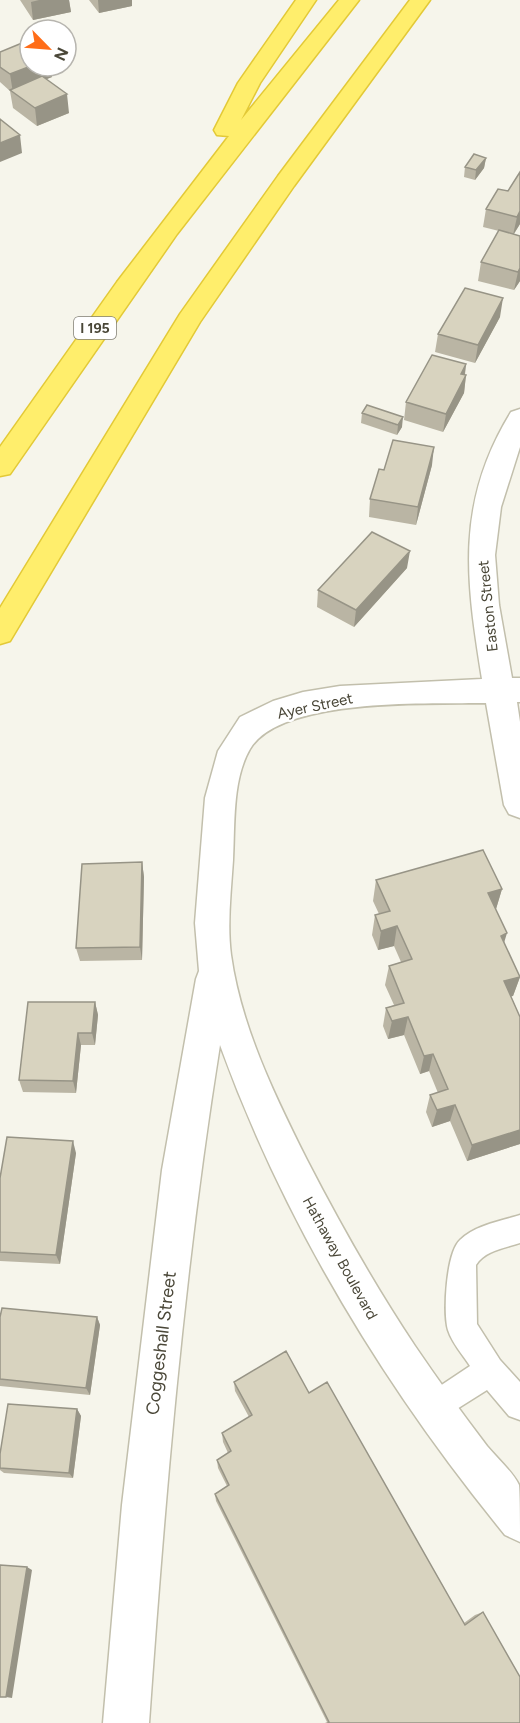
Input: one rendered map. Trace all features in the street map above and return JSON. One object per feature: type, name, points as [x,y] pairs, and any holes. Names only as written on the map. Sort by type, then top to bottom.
[{"type":"highway","points":[[194,194],[249,83],[306,0]]},
{"type":"highway","name":"I 195","points":[[0,466],[76,354],[194,194],[349,0]]},
{"type":"highway","points":[[0,633],[189,320],[348,95],[420,0]]},
{"type":"highway","points":[[348,95],[439,0]]},
{"type":"street","name":"Easton Street","points":[[520,418],[497,473],[487,506],[482,541],[485,598],[510,691],[520,805]]},
{"type":"street","name":"Ayer Street","points":[[215,965],[213,924],[221,801],[236,745],[252,724],[277,712],[337,699],[391,693],[510,691]]},
{"type":"street","name":"Hathaway Boulevard","points":[[215,965],[233,1035],[262,1108],[298,1183],[382,1332],[433,1408],[520,1520]]},
{"type":"street","name":"Coggeshall Street","points":[[126,1723],[142,1504],[181,1170],[215,965]]},
{"type":"lane","points":[[520,1229],[485,1240],[469,1250],[462,1263],[462,1328],[490,1370],[520,1405]]},
{"type":"lane","points":[[433,1408],[490,1370]]},
{"type":"building","points":[[18,45],[18,71],[10,74],[0,67],[0,52]]},
{"type":"building","points":[[37,78],[45,78],[67,94],[35,108],[10,90]]},
{"type":"building","points":[[0,119],[20,135],[0,143]]},
{"type":"building","points":[[474,154],[486,158],[476,170],[465,167]]},
{"type":"building","points":[[520,172],[520,211],[517,217],[486,209],[498,189],[508,191]]},
{"type":"building","points":[[499,230],[520,236],[518,272],[481,262]]},
{"type":"building","points":[[465,288],[503,298],[478,345],[438,334]]},
{"type":"building","points":[[432,355],[466,364],[461,374],[466,375],[446,414],[406,402]]},
{"type":"building","points":[[367,405],[403,417],[398,425],[362,413]]},
{"type":"building","points":[[393,440],[434,447],[418,507],[370,499],[379,469],[384,470]]},
{"type":"building","points":[[372,532],[410,551],[356,610],[318,590]]},
{"type":"building","points":[[483,850],[502,889],[488,893],[507,933],[501,936],[520,977],[504,981],[520,1017],[520,1130],[472,1145],[455,1105],[437,1110],[430,1095],[448,1089],[433,1054],[424,1056],[408,1017],[392,1021],[386,1008],[404,1003],[389,966],[412,959],[397,926],[381,931],[375,915],[390,911],[376,880]]},
{"type":"building","points":[[142,862],[140,947],[76,948],[82,864]]},
{"type":"building","points":[[28,1002],[95,1002],[92,1033],[78,1033],[73,1081],[19,1080]]},
{"type":"building","points":[[7,1137],[73,1141],[56,1255],[0,1252],[0,1178]]},
{"type":"building","points":[[2,1308],[97,1317],[86,1388],[0,1379]]},
{"type":"building","points":[[286,1351],[309,1393],[327,1382],[465,1625],[483,1612],[520,1677],[520,1723],[328,1723],[215,1494],[229,1485],[217,1460],[231,1451],[222,1433],[252,1415],[234,1382]]},
{"type":"building","points":[[8,1404],[77,1409],[69,1473],[0,1468]]},
{"type":"building","points":[[0,1565],[27,1567],[6,1697],[0,1697]]}]
